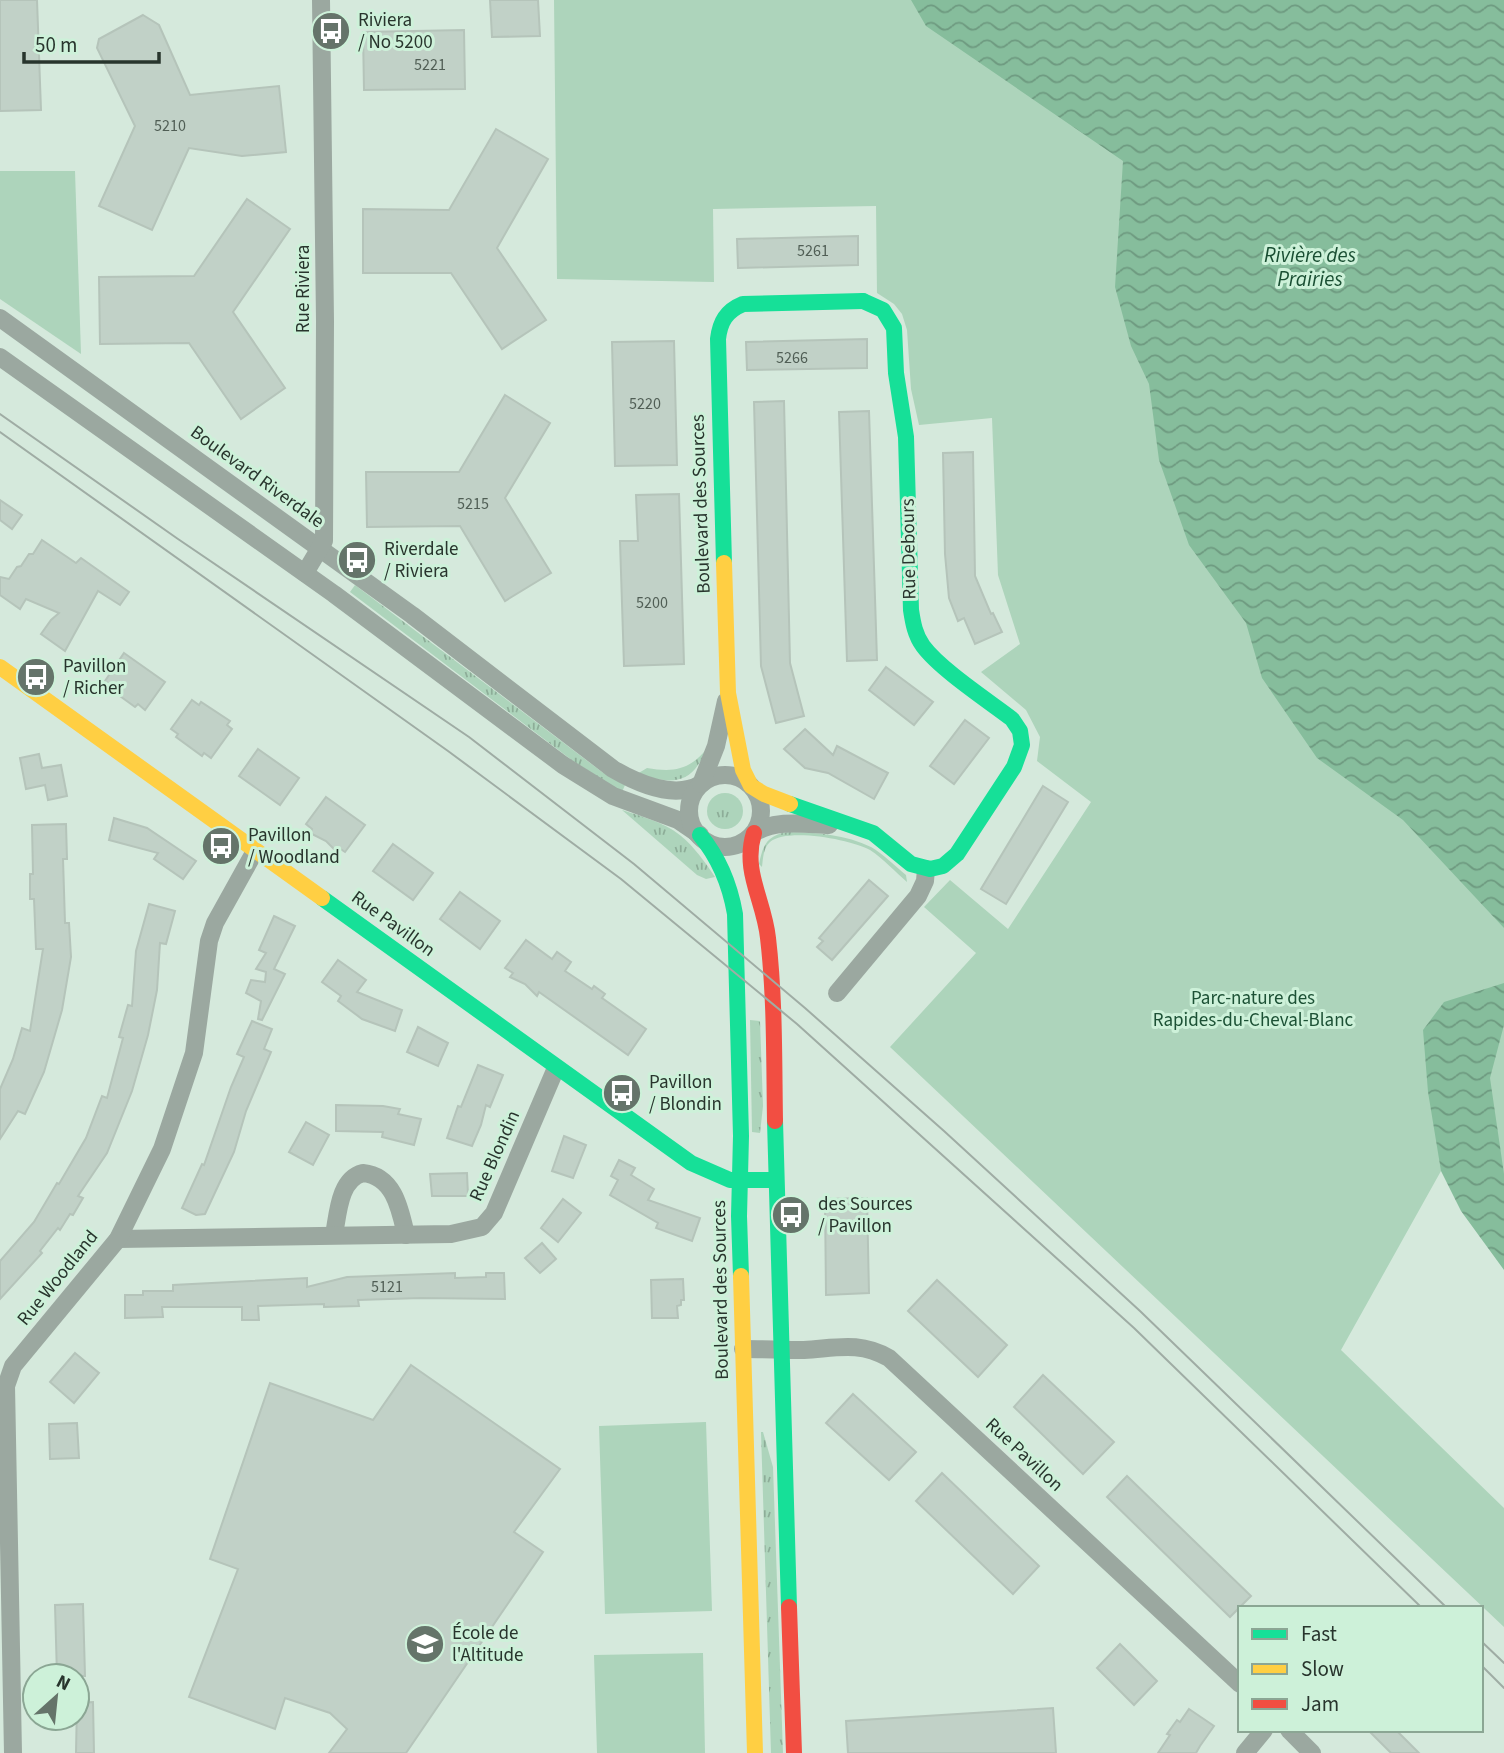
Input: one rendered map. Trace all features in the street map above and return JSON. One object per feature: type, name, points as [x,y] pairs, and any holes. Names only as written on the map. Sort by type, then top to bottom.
[{"type":"street","name":"Rue Riviera","points":[[305,573],[321,549],[325,534],[321,0]]},
{"type":"street","name":"Rue Debours","points":[[724,315],[743,304],[863,301],[883,310],[894,328],[896,373],[906,437],[911,610],[914,629],[922,645],[934,658],[1012,719],[1020,731],[1022,745],[1014,767],[957,854],[943,866],[926,869]]},
{"type":"street","name":"Boulevard des Sources","points":[[724,315],[720,322],[718,339],[728,693],[743,770],[751,786]]},
{"type":"street","name":"Boulevard Riverdale","points":[[0,318],[475,662],[613,769],[631,779],[665,789],[688,789],[701,784]]},
{"type":"street","points":[[0,357],[305,573],[572,771],[612,796],[678,820],[717,845],[742,843],[768,826],[786,823],[848,826]]},
{"type":"street","name":"Rue Pavillon","points":[[0,667],[691,1163],[709,1172],[740,1181],[775,1180]]},
{"type":"street","name":"Boulevard des Sources","points":[[701,784],[714,754],[728,693]]},
{"type":"street","points":[[700,835],[691,820],[689,807],[692,796],[701,784],[715,776],[730,775],[776,799],[877,835],[911,864],[926,869],[925,881],[918,896],[838,993]]},
{"type":"street","points":[[751,786],[757,795],[761,816],[749,849],[749,862],[765,922],[771,970],[775,1180],[794,1753]]},
{"type":"street","name":"Boulevard des Sources","points":[[700,835],[712,850],[726,879],[735,914],[739,1002],[739,1216],[755,1753]]},
{"type":"street","name":"Rue Woodland","points":[[13,1753],[6,1386],[13,1366],[118,1239],[162,1149],[194,1053],[209,941],[215,923],[255,851]]},
{"type":"street","name":"Rue Blondin","points":[[118,1239],[451,1234],[482,1227],[495,1213],[556,1068]]},
{"type":"street","points":[[334,1235],[345,1188],[351,1179],[363,1173],[383,1179],[392,1191],[400,1207],[407,1235]]},
{"type":"street","name":"Rue Pavillon","points":[[743,1349],[855,1346],[873,1349],[889,1358],[1238,1682]]},
{"type":"street","points":[[1245,1753],[1262,1732]]},
{"type":"street","points":[[1291,1732],[1312,1753]]},
{"type":"green space","name":"Parc-nature des Rapides-du-Cheval-Blanc","points":[[554,0],[1121,0],[1504,730],[1504,1223],[1471,1143],[1441,1171],[1341,1350],[1504,1508],[1504,1627],[890,1047],[976,953],[924,907],[950,880],[1008,929],[1091,802],[1037,761],[1040,737],[1026,710],[981,672],[1020,644],[998,575],[992,418],[919,425],[911,389],[907,330],[902,314],[894,304],[877,293],[876,206],[713,209],[714,282],[557,279]]},
{"type":"green space","points":[[0,171],[75,171],[81,354],[0,299]]},
{"type":"green space","points":[[355,585],[602,772],[625,785],[622,792],[573,761],[350,592]]},
{"type":"green space","points":[[704,752],[692,772],[678,780],[662,780],[637,774],[647,768],[678,769]]},
{"type":"green space","points":[[725,793],[738,798],[743,811],[738,824],[725,829],[712,824],[707,811],[712,798]]},
{"type":"green space","points":[[622,810],[676,832],[695,849],[715,877],[706,879],[697,875]]},
{"type":"green space","points":[[788,832],[831,835],[862,843],[880,853],[906,875],[907,882],[885,861],[862,846],[805,835],[778,838],[770,842],[765,850],[762,867],[759,864],[767,842]]},
{"type":"green space","points":[[750,1020],[760,1021],[763,1106],[760,1133],[752,1132]]},
{"type":"green space","points":[[706,1422],[712,1611],[605,1614],[599,1426]]},
{"type":"green space","points":[[761,1432],[773,1467],[783,1753],[771,1753]]},
{"type":"green space","points":[[703,1653],[705,1753],[597,1753],[594,1655]]},
{"type":"water","name":"Rivière des Prairies","points":[[911,0],[1504,0],[1504,928],[1403,820],[1317,758],[1262,678],[1246,623],[1189,545],[1159,460],[1149,384],[1131,346],[1115,287],[1123,161],[926,26]]},
{"type":"water","points":[[1504,983],[1504,1025],[1490,1078],[1504,1174],[1504,1270],[1461,1211],[1441,1171],[1428,1092],[1423,1030],[1444,1002]]},
{"type":"building","points":[[0,0],[37,0],[41,110],[0,111]]},
{"type":"building","points":[[490,0],[538,0],[540,36],[492,37]]},
{"type":"building","points":[[143,15],[159,25],[190,95],[279,86],[286,152],[242,156],[189,148],[152,230],[99,206],[135,126],[97,48],[99,39]]},
{"type":"building","points":[[464,30],[465,89],[364,90],[363,32]]},
{"type":"building","points":[[496,129],[548,159],[497,248],[546,320],[502,349],[451,273],[363,273],[363,209],[449,210]]},
{"type":"building","points":[[247,199],[290,229],[233,312],[285,388],[241,419],[189,343],[100,344],[99,277],[194,276]]},
{"type":"building","points":[[858,236],[858,265],[738,268],[737,239]]},
{"type":"building","points":[[867,339],[867,368],[747,370],[746,342]]},
{"type":"building","points":[[674,341],[677,465],[615,466],[612,342]]},
{"type":"building","points":[[505,395],[550,423],[505,498],[551,573],[505,601],[460,526],[367,527],[366,472],[459,472]]},
{"type":"building","points":[[784,401],[790,663],[804,716],[776,723],[761,666],[754,402]]},
{"type":"building","points":[[869,411],[877,660],[847,661],[839,412]]},
{"type":"building","points":[[973,452],[975,576],[1002,632],[975,644],[964,618],[958,621],[949,598],[945,554],[943,453]]},
{"type":"building","points":[[679,494],[684,664],[624,666],[620,541],[638,541],[636,495]]},
{"type":"building","points":[[0,500],[22,515],[12,529],[0,520]]},
{"type":"building","points":[[42,540],[76,563],[81,558],[129,592],[120,605],[98,591],[65,651],[41,634],[59,613],[26,599],[20,609],[0,595],[0,577],[9,579],[29,554],[33,554]]},
{"type":"building","points":[[124,653],[165,682],[145,710],[138,704],[135,707],[109,688],[112,686],[105,681]]},
{"type":"building","points":[[886,667],[933,702],[914,725],[869,690]]},
{"type":"building","points":[[192,700],[199,705],[201,702],[230,721],[227,725],[232,729],[211,758],[204,753],[202,756],[176,737],[178,734],[171,729]]},
{"type":"building","points":[[965,720],[989,738],[954,784],[930,766]]},
{"type":"building","points":[[805,729],[833,755],[837,746],[888,773],[874,799],[828,773],[805,768],[784,749]]},
{"type":"building","points":[[258,749],[299,778],[280,805],[239,776]]},
{"type":"building","points":[[39,754],[42,768],[61,765],[67,796],[48,800],[45,785],[26,789],[20,758]]},
{"type":"building","points":[[1043,786],[1068,802],[1006,904],[981,889]]},
{"type":"building","points":[[326,797],[365,825],[345,852],[339,848],[336,851],[326,841],[310,833],[312,829],[306,824]]},
{"type":"building","points":[[114,818],[147,828],[196,861],[183,879],[154,859],[158,853],[109,840]]},
{"type":"building","points":[[66,824],[67,859],[63,859],[65,923],[69,923],[71,957],[62,1010],[44,1072],[25,1114],[18,1111],[0,1139],[0,1089],[22,1028],[30,1031],[43,949],[36,949],[34,899],[30,899],[30,874],[33,874],[32,825]]},
{"type":"building","points":[[393,844],[433,873],[413,900],[373,871]]},
{"type":"building","points":[[869,880],[888,896],[832,960],[817,947],[823,941],[819,938]]},
{"type":"building","points":[[460,892],[500,921],[480,949],[440,919]]},
{"type":"building","points":[[149,904],[175,911],[166,944],[160,943],[157,990],[132,1091],[107,1153],[78,1196],[83,1198],[73,1215],[70,1214],[60,1230],[58,1228],[40,1251],[42,1253],[0,1299],[0,1261],[34,1222],[57,1183],[59,1184],[86,1138],[102,1096],[107,1098],[123,1038],[119,1037],[128,1005],[132,1006],[136,951]]},
{"type":"building","points":[[274,916],[295,926],[274,969],[285,974],[262,1020],[258,1019],[261,1001],[246,993],[251,980],[265,982],[266,972],[256,969],[266,953],[259,950]]},
{"type":"building","points":[[526,940],[552,959],[557,952],[571,962],[565,971],[592,989],[594,986],[605,994],[602,998],[646,1029],[628,1055],[539,992],[537,996],[525,984],[510,977],[513,973],[505,968]]},
{"type":"building","points":[[338,960],[366,980],[357,992],[402,1010],[395,1031],[362,1019],[338,1001],[341,996],[322,982]]},
{"type":"building","points":[[252,1021],[272,1029],[264,1049],[271,1052],[246,1111],[234,1152],[205,1214],[196,1215],[182,1208],[202,1164],[204,1165],[244,1057],[237,1054]]},
{"type":"building","points":[[418,1027],[448,1043],[438,1066],[407,1052]]},
{"type":"building","points":[[478,1065],[503,1075],[490,1107],[486,1105],[472,1146],[447,1138],[458,1106],[461,1107]]},
{"type":"building","points":[[336,1105],[383,1106],[400,1109],[398,1114],[421,1119],[414,1145],[382,1137],[383,1132],[336,1131]]},
{"type":"building","points":[[306,1122],[329,1135],[313,1165],[289,1152]]},
{"type":"building","points":[[564,1136],[586,1145],[573,1178],[552,1171]]},
{"type":"building","points":[[619,1160],[635,1168],[631,1175],[654,1189],[648,1200],[700,1218],[692,1241],[656,1228],[658,1223],[610,1195],[618,1180],[611,1176]]},
{"type":"building","points":[[467,1173],[468,1196],[432,1196],[430,1174]]},
{"type":"building","points":[[867,1198],[869,1293],[826,1295],[825,1199]]},
{"type":"building","points":[[563,1199],[581,1213],[558,1242],[541,1228]]},
{"type":"building","points":[[542,1243],[556,1259],[540,1273],[525,1258]]},
{"type":"building","points":[[455,1273],[455,1278],[486,1277],[486,1273],[504,1273],[505,1299],[421,1298],[358,1300],[359,1306],[258,1306],[259,1320],[242,1320],[242,1307],[162,1307],[163,1317],[125,1318],[125,1295],[143,1295],[143,1291],[173,1291],[173,1285],[307,1278],[307,1287],[347,1277]]},
{"type":"building","points":[[683,1279],[684,1300],[677,1306],[678,1318],[652,1318],[651,1280]]},
{"type":"building","points":[[937,1280],[1007,1345],[978,1377],[908,1311]]},
{"type":"building","points":[[75,1353],[99,1373],[74,1403],[50,1382]]},
{"type":"building","points":[[411,1365],[560,1469],[514,1532],[543,1552],[406,1753],[329,1753],[347,1729],[330,1713],[285,1698],[275,1729],[189,1697],[238,1569],[210,1559],[270,1383],[373,1420]]},
{"type":"building","points":[[1043,1375],[1114,1442],[1083,1474],[1014,1407]]},
{"type":"building","points":[[853,1394],[916,1452],[889,1480],[826,1423]]},
{"type":"building","points":[[77,1423],[79,1458],[50,1459],[49,1424]]},
{"type":"building","points":[[942,1473],[1039,1566],[1013,1594],[916,1501]]},
{"type":"building","points":[[1127,1476],[1251,1596],[1238,1606],[1230,1617],[1107,1497]]},
{"type":"building","points":[[83,1604],[85,1662],[57,1662],[55,1605]]},
{"type":"building","points":[[1120,1644],[1157,1681],[1134,1705],[1097,1668]]},
{"type":"building","points":[[91,1702],[94,1753],[76,1753],[76,1732],[91,1732]]},
{"type":"building","points":[[1053,1708],[1056,1753],[848,1753],[846,1721]]},
{"type":"building","points":[[1189,1709],[1214,1726],[1196,1753],[1158,1753],[1170,1735],[1167,1734]]},
{"type":"building","points":[[1370,1732],[1398,1732],[1419,1753],[1391,1753]]},
{"type":"tram line","points":[[0,414],[469,737],[634,864],[805,1008],[944,1131],[1140,1311],[1445,1606]]},
{"type":"tram line","points":[[0,432],[448,751],[621,879],[797,1024],[1134,1328],[1420,1606]]},
{"type":"tram line","points":[[1483,1643],[1504,1663]]},
{"type":"tram line","points":[[1483,1667],[1504,1688]]},
{"type":"traffic: fast","points":[[790,804],[873,833],[911,864],[930,869],[943,866],[957,854],[1014,767],[1022,745],[1020,731],[1012,719],[941,664],[923,646],[916,633],[911,610],[906,437],[896,373],[894,328],[883,310],[863,301]]},
{"type":"traffic: fast","points":[[724,563],[718,339],[722,322],[732,310],[743,304],[863,301]]},
{"type":"traffic: fast","points":[[700,835],[723,872],[735,914],[741,1136],[741,1276]]},
{"type":"traffic: fast","points":[[322,898],[691,1163],[730,1180],[776,1180]]},
{"type":"traffic: fast","points":[[775,1121],[789,1607]]},
{"type":"traffic: slow","points":[[724,563],[728,693],[743,770],[751,786],[790,804]]},
{"type":"traffic: slow","points":[[0,667],[322,898]]},
{"type":"traffic: slow","points":[[741,1276],[755,1753]]},
{"type":"traffic: jam","points":[[754,833],[751,847],[752,873],[766,924],[770,961],[775,1121]]},
{"type":"traffic: jam","points":[[789,1607],[794,1753]]},
{"type":"place","name":"Riviera / No 5200","points":[[331,31]]},
{"type":"place","name":"Riverdale / Riviera","points":[[357,560]]},
{"type":"place","name":"Pavillon / Richer","points":[[36,677]]},
{"type":"place","name":"Pavillon / Woodland","points":[[221,846]]},
{"type":"place","name":"Pavillon / Blondin","points":[[622,1093]]},
{"type":"place","name":"des Sources / Pavillon","points":[[791,1215]]},
{"type":"place","name":"École de l'Altitude","points":[[425,1644]]}]
